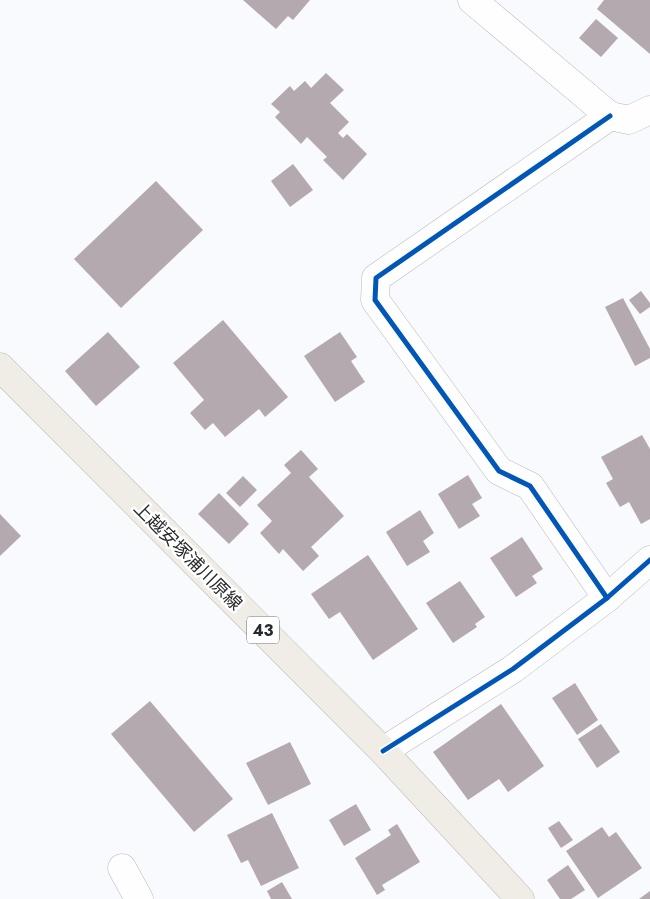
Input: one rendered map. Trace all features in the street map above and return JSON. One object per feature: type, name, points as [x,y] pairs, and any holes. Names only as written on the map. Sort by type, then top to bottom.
[{"type":"main road","name":"上越安塚浦川原線","points":[[0,367],[383,751],[520,899]]},
{"type":"street","points":[[472,0],[610,116],[629,120],[650,110]]},
{"type":"street","points":[[607,598],[530,486],[499,471],[375,300],[376,278],[610,116]]},
{"type":"street","points":[[383,751],[513,669],[607,598],[650,560]]},
{"type":"street","points":[[122,868],[139,899]]},
{"type":"building","points":[[243,0],[310,0],[293,20],[288,16],[276,29]]},
{"type":"building","points":[[604,0],[650,0],[650,54],[597,9]]},
{"type":"building","points":[[596,19],[618,38],[601,57],[579,38]]},
{"type":"building","points":[[326,73],[344,90],[330,103],[349,122],[338,133],[343,138],[347,134],[367,154],[343,180],[323,160],[327,157],[307,137],[301,144],[275,117],[280,112],[271,104],[290,86],[294,91],[305,81],[311,88]]},
{"type":"building","points":[[293,164],[313,190],[290,207],[271,181]]},
{"type":"building","points":[[156,181],[203,230],[121,308],[74,259]]},
{"type":"building","points":[[641,291],[650,303],[650,307],[640,314],[629,300]]},
{"type":"building","points":[[623,298],[650,349],[650,358],[635,366],[605,307]]},
{"type":"building","points":[[223,320],[288,397],[265,417],[259,409],[225,437],[213,423],[205,430],[190,413],[204,400],[173,363]]},
{"type":"building","points":[[108,332],[140,367],[96,406],[65,371]]},
{"type":"building","points":[[340,332],[357,357],[351,361],[365,382],[335,402],[304,356]]},
{"type":"building","points":[[642,435],[650,449],[650,519],[641,524],[629,502],[620,507],[606,483],[613,479],[601,457]]},
{"type":"building","points":[[301,450],[318,469],[309,477],[344,516],[311,547],[319,556],[303,571],[283,549],[279,554],[260,533],[272,521],[257,505],[291,473],[284,465]]},
{"type":"building","points":[[468,475],[482,498],[472,504],[480,516],[459,529],[438,494]]},
{"type":"building","points":[[243,476],[257,490],[240,507],[226,493]]},
{"type":"building","points":[[219,493],[249,524],[229,544],[198,514]]},
{"type":"building","points":[[420,510],[434,533],[423,541],[430,552],[407,566],[386,532]]},
{"type":"building","points":[[0,514],[21,536],[0,556]]},
{"type":"building","points":[[522,537],[543,569],[532,576],[537,583],[516,597],[490,558]]},
{"type":"building","points":[[368,555],[418,629],[373,660],[340,612],[329,619],[311,594]]},
{"type":"building","points":[[460,581],[485,617],[475,624],[477,627],[453,643],[426,603]]},
{"type":"building","points":[[575,683],[598,720],[577,735],[552,698]]},
{"type":"building","points":[[150,701],[233,799],[194,832],[111,734]]},
{"type":"building","points":[[501,704],[544,766],[508,792],[499,779],[468,800],[433,752]]},
{"type":"building","points":[[601,724],[620,752],[597,768],[578,739]]},
{"type":"building","points":[[290,742],[311,784],[268,805],[246,763]]},
{"type":"building","points":[[356,804],[371,830],[344,846],[329,820]]},
{"type":"building","points":[[272,813],[299,868],[261,886],[248,860],[241,863],[227,835]]},
{"type":"building","points":[[559,821],[573,840],[561,848],[548,828]]},
{"type":"building","points":[[397,824],[420,862],[382,885],[385,890],[377,895],[355,858],[391,835],[388,830]]},
{"type":"building","points":[[602,827],[609,837],[616,832],[642,868],[598,898],[566,851]]},
{"type":"building","points":[[568,865],[585,890],[571,899],[560,899],[547,880]]},
{"type":"building","points":[[282,882],[292,899],[271,899],[267,891]]},
{"type":"building","points":[[650,891],[650,899],[639,899]]},
{"type":"cycle path","points":[[607,598],[530,486],[499,471],[375,300],[376,278],[610,116]]},
{"type":"cycle path","points":[[383,751],[513,669],[607,598],[650,560]]}]
